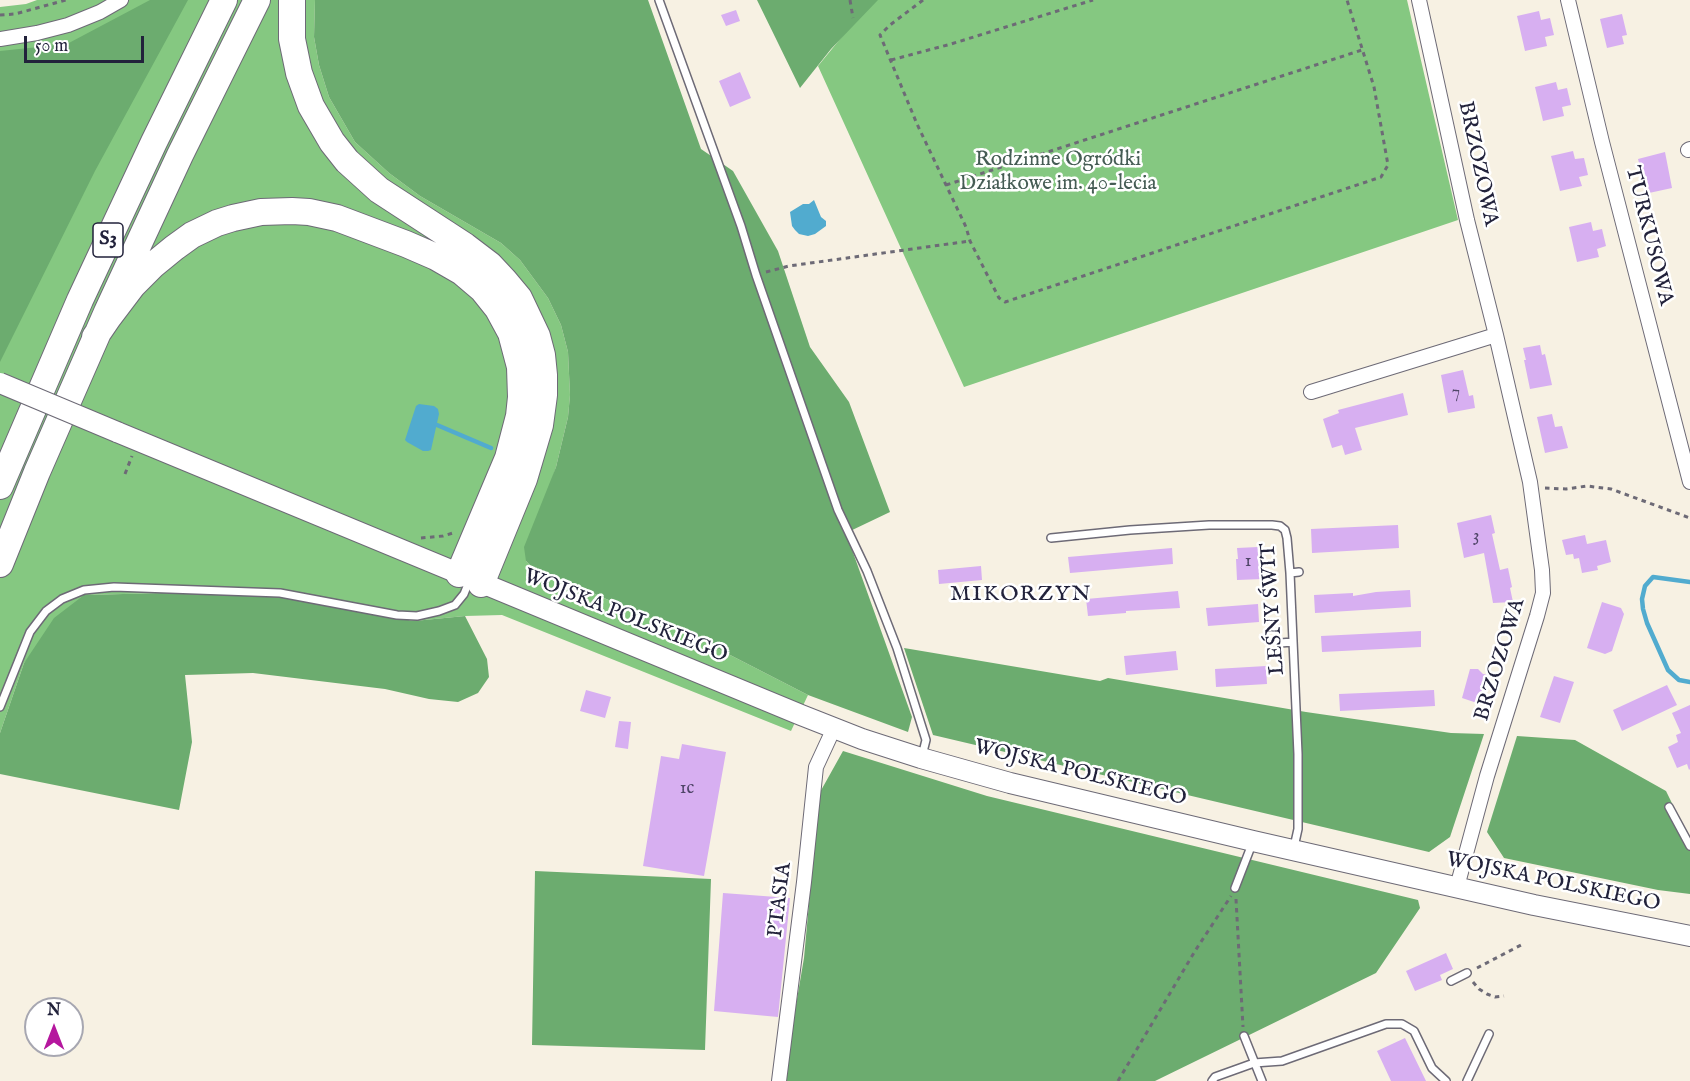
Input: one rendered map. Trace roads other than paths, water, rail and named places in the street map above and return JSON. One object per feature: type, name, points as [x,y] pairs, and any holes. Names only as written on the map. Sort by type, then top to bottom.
[{"type":"highway","name":"S3","points":[[0,485],[80,300],[158,132],[224,0]]},
{"type":"highway","name":"S3","points":[[0,564],[95,337],[180,155],[257,0]]},
{"type":"highway","points":[[292,0],[292,39],[298,73],[311,106],[332,142],[347,161],[379,190],[490,265],[519,298],[537,336],[544,375],[544,406],[540,425],[524,478],[470,579]]},
{"type":"highway","points":[[95,337],[145,271],[174,248],[192,235],[218,223],[261,212],[309,212],[337,218],[406,244],[462,272],[486,294],[508,327],[518,355],[521,397],[519,416],[508,458],[470,579]]},
{"type":"street","points":[[0,39],[68,25],[100,12],[121,0]]},
{"type":"street","name":"BRZOZOWA","points":[[1419,0],[1467,220],[1530,482],[1543,593],[1538,616],[1487,776],[1457,888]]},
{"type":"street","name":"TURKUSOWA","points":[[1568,0],[1602,142],[1690,482]]},
{"type":"street","points":[[1311,392],[1496,335]]},
{"type":"street","name":"WOJSKA POLSKIEGO","points":[[0,383],[834,728],[921,758],[1010,783],[1253,841],[1534,905],[1690,936]]},
{"type":"street","name":"PTASIA","points":[[779,1081],[816,767],[834,728]]},
{"type":"lane","points":[[659,0],[741,226],[838,510],[867,571],[897,648],[926,740],[921,758]]},
{"type":"lane","name":"LEŚNY ŚWIT","points":[[1051,537],[1180,527],[1272,525],[1280,526],[1285,530],[1297,676],[1298,829],[1293,850]]},
{"type":"lane","points":[[1290,573],[1299,572]]},
{"type":"lane","points":[[0,707],[30,632],[46,611],[62,599],[84,590],[114,587],[280,593],[397,615],[417,616],[439,611],[454,604],[464,594],[470,579]]},
{"type":"lane","points":[[1280,643],[1293,642]]},
{"type":"lane","points":[[1669,807],[1690,846]]},
{"type":"lane","points":[[1235,888],[1253,841]]},
{"type":"lane","points":[[1451,981],[1467,973]]},
{"type":"lane","points":[[1212,1081],[1215,1077],[1254,1063],[1282,1061],[1386,1024],[1402,1024],[1414,1031],[1432,1068],[1446,1081]]},
{"type":"lane","points":[[1467,1081],[1489,1034]]},
{"type":"lane","points":[[1244,1036],[1262,1081]]},
{"type":"water","points":[[814,200],[821,217],[826,221],[826,226],[815,234],[808,236],[799,234],[792,226],[790,212]]},
{"type":"water","points":[[419,404],[434,406],[438,409],[439,414],[431,450],[428,451],[423,451],[405,440],[416,406]]},
{"type":"waterway","points":[[437,425],[491,448]]},
{"type":"waterway","points":[[1690,582],[1653,577],[1645,586],[1642,599],[1647,623],[1668,670],[1679,680],[1690,682]]},
{"type":"district","name":"MIKORZYN","points":[[1021,595]]},
{"type":"park label","name":"Rodzinne Ogródki Działkowe im. 40-lecia","points":[[1058,173]]}]
